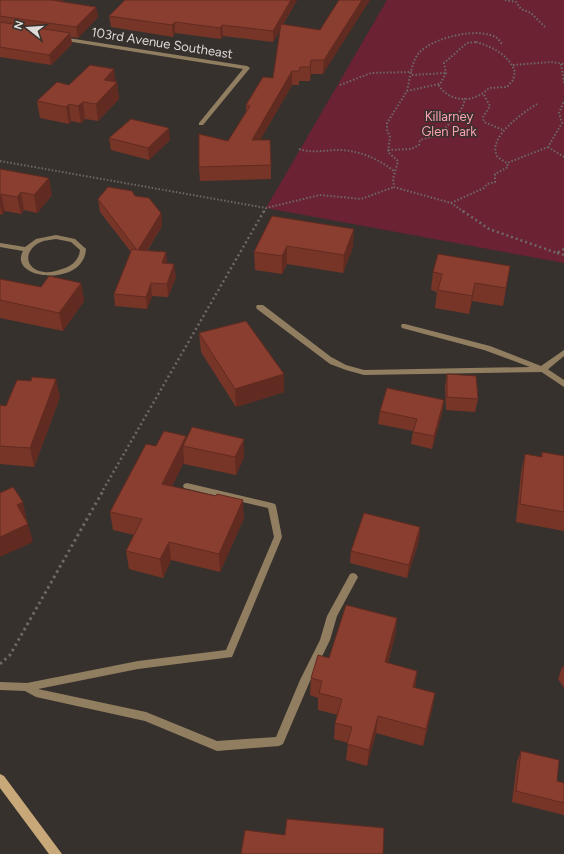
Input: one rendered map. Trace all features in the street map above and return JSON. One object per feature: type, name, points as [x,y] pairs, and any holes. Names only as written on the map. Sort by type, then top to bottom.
[{"type":"street","name":"103rd Avenue Southeast","points":[[53,37],[247,68],[201,124]]},
{"type":"street","points":[[0,245],[24,249],[37,240],[61,237],[73,240],[79,244],[83,249],[83,255],[75,266],[57,273],[47,274],[33,272],[23,266],[20,261],[20,255],[24,249]]},
{"type":"street","points":[[260,307],[328,359],[338,365],[353,370],[370,373],[543,369],[564,352]]},
{"type":"street","points":[[405,326],[487,348],[543,369],[564,384]]},
{"type":"street","points":[[0,686],[27,687],[138,665],[228,654],[278,537],[272,506],[187,486]]},
{"type":"street","points":[[27,687],[36,693],[146,717],[218,746],[279,741],[305,680],[325,640],[332,616],[353,577]]},
{"type":"street","points":[[0,779],[56,854]]},
{"type":"path","points":[[505,0],[516,2],[521,9],[531,13],[545,27]]},
{"type":"path","points":[[394,187],[395,172],[398,161],[390,155],[388,150],[390,136],[387,130],[388,121],[394,109],[405,96],[416,57],[421,51],[443,39],[462,35],[481,34],[497,38],[503,45]]},
{"type":"path","points":[[439,84],[441,89],[448,94],[465,98],[478,98],[484,95],[489,88],[507,87],[513,82],[516,74],[513,65],[497,50],[481,43],[472,42],[460,47],[445,61],[443,65],[446,73]]},
{"type":"path","points":[[513,65],[551,62],[564,64]]},
{"type":"path","points":[[561,64],[564,83]]},
{"type":"path","points":[[340,85],[371,72],[446,73]]},
{"type":"path","points":[[407,91],[439,84],[446,73]]},
{"type":"path","points":[[484,95],[490,106],[483,117],[484,122],[503,130]]},
{"type":"path","points":[[388,150],[415,148],[419,145],[420,140],[441,134],[447,124],[463,109],[465,98]]},
{"type":"path","points":[[537,104],[531,107],[503,130],[495,151],[497,158],[507,163],[548,147],[562,122],[559,113],[564,101]]},
{"type":"path","points":[[548,147],[564,157]]},
{"type":"path","points":[[299,149],[314,152],[338,150],[362,154],[380,161],[395,172]]},
{"type":"path","points":[[0,161],[266,208],[320,195],[361,199],[377,192],[387,191],[394,187],[451,202],[489,229],[544,250],[564,255]]},
{"type":"path","points":[[451,202],[484,188],[487,184],[494,182],[495,174],[508,167],[507,163]]},
{"type":"path","points":[[0,664],[10,655],[142,421],[266,208]]},
{"type":"path","points":[[557,253],[564,249]]},
{"type":"green space","name":"Killarney Glen Park","points":[[387,0],[564,0],[564,263],[266,208]]},
{"type":"building","points":[[0,0],[51,0],[96,7],[76,27],[0,16]]},
{"type":"building","points":[[125,0],[291,0],[273,31],[222,25],[220,28],[175,22],[172,25],[109,16]]},
{"type":"building","points":[[339,0],[362,0],[324,60],[311,60],[310,67],[300,67],[299,71],[292,71],[252,140],[270,140],[271,165],[199,167],[199,134],[228,141],[250,106],[246,105],[263,77],[273,78],[281,24],[320,30]]},
{"type":"building","points":[[0,22],[70,33],[49,55],[0,47]]},
{"type":"building","points":[[90,65],[114,69],[104,80],[117,82],[96,104],[83,102],[78,106],[69,104],[66,107],[37,101],[57,82],[69,85]]},
{"type":"building","points":[[131,119],[169,128],[148,148],[109,138]]},
{"type":"building","points":[[0,169],[49,178],[34,195],[21,192],[17,197],[0,195]]},
{"type":"building","points":[[108,187],[132,191],[135,196],[149,198],[161,213],[138,250],[166,252],[162,263],[174,264],[167,284],[151,283],[146,297],[114,294],[132,249],[137,250],[98,199]]},
{"type":"building","points":[[272,216],[354,229],[344,255],[287,246],[282,256],[254,252]]},
{"type":"building","points":[[438,254],[510,266],[506,288],[475,283],[472,296],[438,290],[442,274],[433,272]]},
{"type":"building","points":[[49,276],[81,283],[59,313],[0,300],[0,279],[41,287]]},
{"type":"building","points":[[246,321],[284,374],[235,389],[199,333]]},
{"type":"building","points":[[447,374],[476,376],[478,399],[447,397]]},
{"type":"building","points":[[32,377],[56,379],[30,448],[0,446],[0,405],[6,406],[17,380],[31,381]]},
{"type":"building","points":[[387,388],[444,400],[434,436],[413,432],[417,419],[380,411]]},
{"type":"building","points":[[192,427],[244,439],[235,457],[183,446]]},
{"type":"building","points":[[164,431],[186,436],[162,484],[216,496],[217,494],[243,500],[219,554],[169,542],[160,559],[126,551],[142,519],[110,512],[146,444],[156,446]]},
{"type":"building","points":[[542,452],[564,456],[564,512],[520,504],[525,454],[542,457]]},
{"type":"building","points":[[13,487],[23,502],[17,505],[28,524],[0,537],[0,493]]},
{"type":"building","points":[[364,513],[420,527],[409,565],[351,551]]},
{"type":"building","points":[[346,605],[397,618],[385,662],[417,671],[413,687],[435,693],[426,729],[378,716],[369,750],[347,744],[352,727],[335,723],[342,699],[319,693],[322,681],[311,678],[318,655],[329,658]]},
{"type":"building","points":[[521,751],[559,760],[557,781],[564,783],[564,803],[516,791]]},
{"type":"building","points":[[287,819],[384,828],[383,854],[241,854],[245,830],[285,835]]}]
